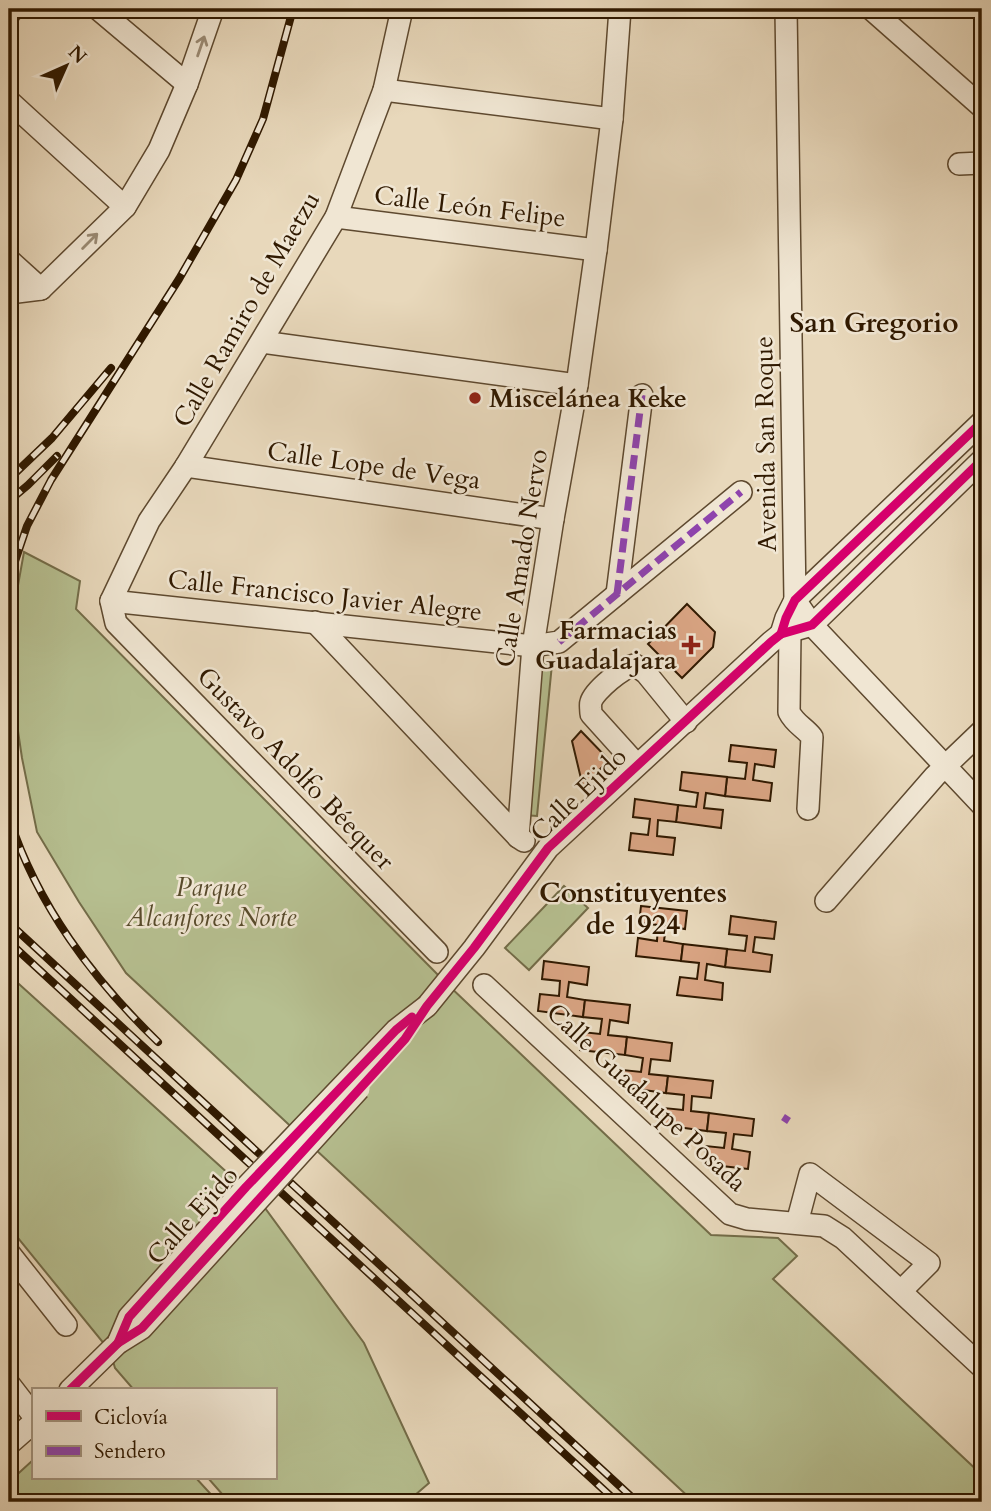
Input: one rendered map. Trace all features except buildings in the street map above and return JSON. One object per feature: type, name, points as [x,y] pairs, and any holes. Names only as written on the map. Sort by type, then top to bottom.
[{"type":"street","points":[[9,14],[13,9]]},
{"type":"street","points":[[98,9],[187,84]]},
{"type":"street","points":[[9,293],[41,289],[125,207],[159,150],[187,84],[213,9]]},
{"type":"street","name":"Calle Ramiro de Maetzu","points":[[111,601],[149,521],[186,466],[337,217],[384,90],[402,9]]},
{"type":"street","name":"Calle Amado Nervo","points":[[518,837],[533,646],[577,385],[596,250],[612,119],[620,9]]},
{"type":"street","name":"Avenida San Roque","points":[[786,9],[795,600]]},
{"type":"street","points":[[871,9],[982,107]]},
{"type":"street","points":[[384,90],[612,119]]},
{"type":"street","points":[[9,101],[125,207]]},
{"type":"street","points":[[958,164],[982,163]]},
{"type":"street","name":"Calle León Felipe","points":[[337,217],[596,250]]},
{"type":"street","points":[[9,260],[41,289]]},
{"type":"street","points":[[262,342],[577,385]]},
{"type":"street","points":[[617,594],[642,395]]},
{"type":"street","name":"Calle Ejido","points":[[786,632],[786,618],[795,600],[982,422]]},
{"type":"street","name":"Calle Ejido","points":[[72,1388],[111,1350],[142,1328],[405,1039],[427,1006],[543,855],[637,765],[786,632],[812,625],[982,460]]},
{"type":"street","name":"Calle Lope de Vega","points":[[186,466],[553,519]]},
{"type":"street","points":[[533,646],[559,642],[741,492]]},
{"type":"street","points":[[795,600],[812,625],[982,805]]},
{"type":"street","name":"Calle Francisco Javier Alegre","points":[[111,601],[533,646]]},
{"type":"street","name":"Gustavo Adolfo Béequer","points":[[111,601],[116,622],[437,952]]},
{"type":"street","points":[[315,622],[518,837],[543,855]]},
{"type":"street","points":[[786,632],[789,712],[794,722],[812,737],[808,809]]},
{"type":"street","points":[[637,765],[591,714],[590,702],[597,692],[624,668],[635,665],[646,673],[686,722]]},
{"type":"street","points":[[826,901],[945,766],[982,731]]},
{"type":"street","name":"Calle Guadalupe Posada","points":[[484,985],[730,1214],[747,1219],[824,1226],[844,1238],[982,1367]]},
{"type":"street","points":[[797,1223],[810,1174],[929,1263],[901,1291]]},
{"type":"street","points":[[9,1252],[66,1325]]},
{"type":"street","points":[[9,1384],[32,1414]]},
{"type":"street","points":[[9,1444],[32,1424]]},
{"type":"green space","name":"Parque Alcanfores Norte","points":[[24,552],[80,581],[76,609],[446,983],[711,1235],[778,1238],[797,1256],[773,1279],[982,1475],[982,1502],[694,1502],[126,973],[37,832],[9,671],[9,635]]},
{"type":"green space","points":[[536,662],[552,664],[537,816],[523,815]]},
{"type":"green space","points":[[564,886],[588,908],[529,970],[505,948]]},
{"type":"green space","points":[[9,975],[262,1204],[364,1343],[429,1483],[407,1502],[229,1502],[210,1480],[276,1480],[276,1388],[132,1388],[115,1368],[110,1351],[9,1227]]},
{"type":"green space","points":[[32,1461],[32,1480],[198,1480],[218,1502],[9,1502],[9,1482]]},
{"type":"railway","points":[[9,579],[27,526],[51,480],[179,279],[236,180],[263,119],[293,9]]},
{"type":"railway","points":[[9,479],[52,438],[111,368]]},
{"type":"railway","points":[[9,501],[57,456]]},
{"type":"railway","points":[[9,818],[21,850],[51,911],[89,966],[158,1042]]},
{"type":"railway","points":[[9,923],[637,1502]]},
{"type":"railway","points":[[9,942],[617,1502]]},
{"type":"marked path","points":[[617,594],[642,395]]},
{"type":"marked path","points":[[559,642],[741,492]]},
{"type":"marked path","points":[[783,1117],[789,1121]]},
{"type":"cycle path","points":[[781,634],[795,600],[982,422]]},
{"type":"cycle path","points":[[72,1388],[118,1343],[142,1328],[405,1039],[427,1006],[548,848],[771,642],[781,634],[812,625],[982,460]]},
{"type":"cycle path","points":[[118,1343],[129,1317],[246,1187],[396,1030],[412,1017]]},
{"type":"place","name":"Miscelánea Keke","points":[[475,398]]},
{"type":"place","name":"Farmacias Guadalajara","points":[[691,645]]},
{"type":"district","name":"San Gregorio","points":[[874,322]]},
{"type":"district","name":"Constituyentes de 1924","points":[[633,908]]}]
